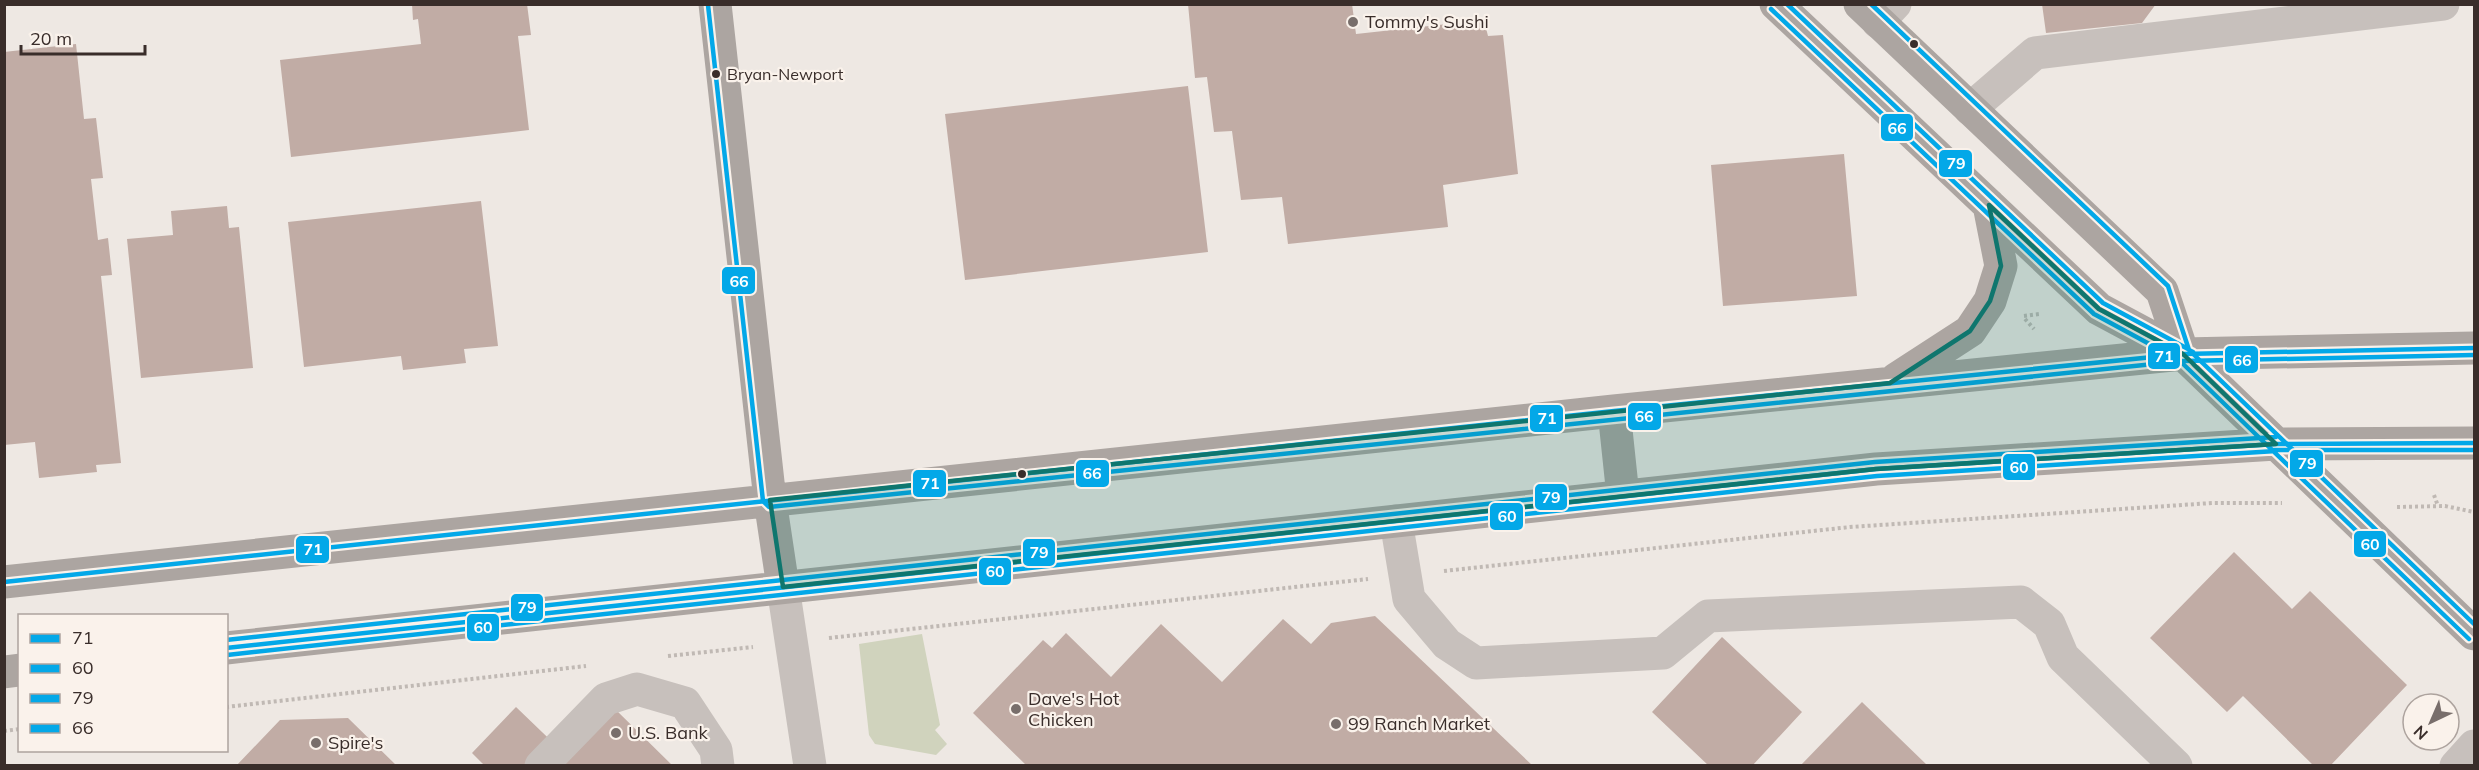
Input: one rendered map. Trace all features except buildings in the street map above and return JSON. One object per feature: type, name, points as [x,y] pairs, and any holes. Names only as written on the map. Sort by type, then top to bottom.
[{"type":"main road","points":[[715,4],[770,500],[783,587]]},
{"type":"main road","points":[[1776,4],[2099,309],[2183,354],[2475,634]]},
{"type":"main road","points":[[1878,10],[1970,110],[2162,291],[2183,354]]},
{"type":"main road","points":[[1890,383],[1970,331],[1990,301],[2001,266],[1989,205]]},
{"type":"main road","points":[[4,582],[1614,411],[2183,354],[2475,348]]},
{"type":"main road","points":[[1614,411],[1623,496]]},
{"type":"main road","points":[[228,648],[1876,469],[2276,444],[2475,443]]},
{"type":"street","points":[[1970,110],[2035,53],[2443,4]]},
{"type":"street","points":[[1396,521],[1408,599],[1446,644],[1476,663],[1663,653],[1708,616],[2021,602],[2049,624],[2063,657],[2176,765]]},
{"type":"street","points":[[783,587],[810,765]]},
{"type":"street","points":[[522,765],[577,709],[637,689],[685,703],[716,750],[718,765]]},
{"type":"street","points":[[541,765],[606,699]]},
{"type":"street","points":[[2456,765],[2475,746]]},
{"type":"path","points":[[2022,316],[2034,329]]},
{"type":"path","points":[[2434,495],[2438,506]]},
{"type":"path","points":[[855,635],[1850,527],[2228,502]]},
{"type":"path","points":[[2427,508],[2438,506],[2475,512]]},
{"type":"path","points":[[666,657],[745,648]]},
{"type":"path","points":[[228,707],[595,665]]},
{"type":"highlighted area","points":[[1989,205],[2099,309],[2183,354],[2276,444],[1876,469],[783,587],[770,500],[1890,383],[1970,331],[1990,301],[2001,266]]},
{"type":"green space","points":[[922,634],[940,725],[935,730],[947,744],[936,755],[875,744],[869,735],[859,644]]},
{"type":"transit line","name":"79","points":[[1787,4],[2103,303],[2188,349],[2474,624]]},
{"type":"transit line","name":"79","points":[[1871,4],[2168,286],[2189,350],[2193,352]]},
{"type":"transit line","name":"66","points":[[708,5],[763,501],[769,507],[2183,361],[2474,355]]},
{"type":"transit line","name":"66","points":[[1771,9],[2094,314],[2179,360],[2272,450],[2474,450]]},
{"type":"transit line","name":"71","points":[[4,582],[1614,411],[2183,354],[2474,348]]},
{"type":"transit line","name":"79","points":[[228,640],[1875,462],[2276,437]]},
{"type":"transit line","name":"71","points":[[228,648],[1876,469],[2276,444],[2474,443]]},
{"type":"transit line","name":"60","points":[[2271,449],[2469,639]]},
{"type":"transit line","name":"60","points":[[228,655],[1877,476],[2276,451]]},
{"type":"place","name":"Tommy's Sushi","points":[[1353,22]]},
{"type":"place","name":"Bryan-Newport","points":[[716,74]]},
{"type":"place","name":"Dave's Hot Chicken","points":[[1016,709]]},
{"type":"place","name":"99 Ranch Market","points":[[1336,724]]},
{"type":"place","name":"U.S. Bank","points":[[616,733]]},
{"type":"place","name":"Spire's","points":[[316,743]]}]
